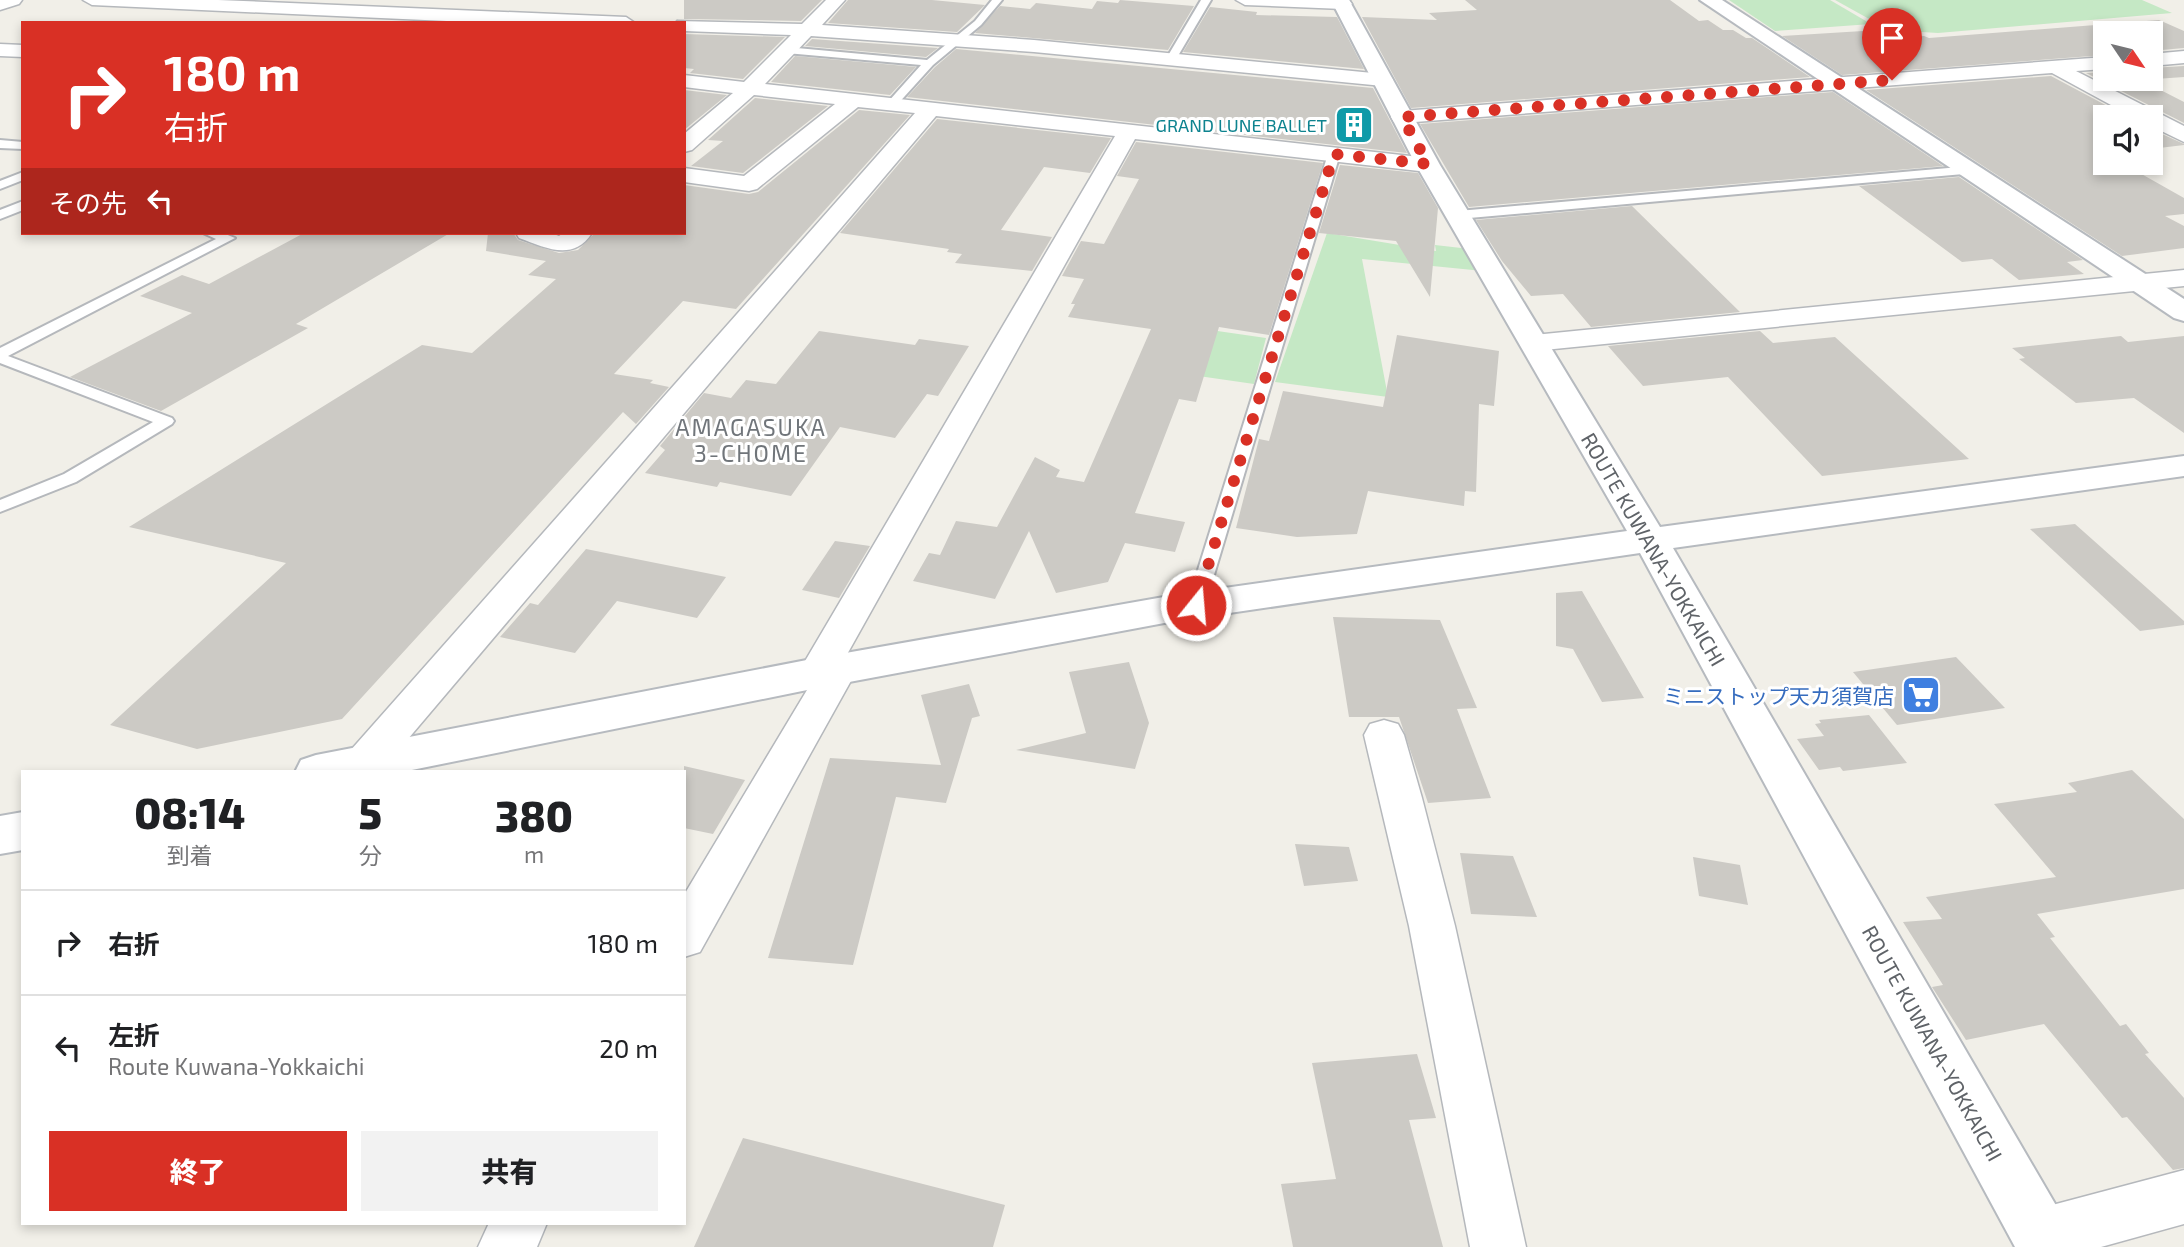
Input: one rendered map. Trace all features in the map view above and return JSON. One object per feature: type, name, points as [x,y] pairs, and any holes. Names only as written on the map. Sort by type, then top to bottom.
[{"type":"street","points":[[0,5],[13,0]]},
{"type":"street","points":[[92,0],[537,21]]},
{"type":"street","points":[[492,20],[520,0]]},
{"type":"street","points":[[686,143],[741,97],[836,0]]},
{"type":"street","points":[[1245,0],[1342,2]]},
{"type":"street","points":[[1709,0],[2184,312]]},
{"type":"street","name":"ROUTE KUWANA-YOKKAICHI","points":[[1342,2],[1428,164],[1650,539],[2044,1241]]},
{"type":"street","points":[[677,16],[961,39],[1383,80]]},
{"type":"street","points":[[0,50],[21,51]]},
{"type":"street","points":[[1402,117],[2093,64]]},
{"type":"street","points":[[2058,67],[2062,72],[2125,105]]},
{"type":"street","points":[[686,81],[1428,164]]},
{"type":"street","points":[[686,175],[749,184],[852,101]]},
{"type":"street","points":[[364,762],[931,109]]},
{"type":"street","points":[[2163,124],[2184,135]]},
{"type":"street","points":[[686,933],[827,672],[1128,132]]},
{"type":"street","points":[[534,235],[562,245],[577,235]]},
{"type":"street","points":[[1534,343],[2184,278]]},
{"type":"street","points":[[326,770],[827,672],[1196,605],[1650,539],[2184,467]]},
{"type":"street","points":[[1384,735],[1403,801],[1446,987],[1498,1247]]},
{"type":"street","points":[[0,835],[21,831]]},
{"type":"street","points":[[2044,1241],[2184,1197]]},
{"type":"street","points":[[506,1247],[519,1225]]},
{"type":"lane","points":[[891,105],[929,63],[961,39],[997,0]]},
{"type":"lane","points":[[1171,59],[1206,0]]},
{"type":"lane","points":[[786,50],[929,63]]},
{"type":"lane","points":[[0,144],[21,146]]},
{"type":"lane","points":[[1196,605],[1334,154]]},
{"type":"lane","points":[[1458,215],[1971,170]]},
{"type":"lane","points":[[0,185],[21,177]]},
{"type":"lane","points":[[0,215],[21,206]]},
{"type":"lane","points":[[0,356],[228,238],[217,235]]},
{"type":"lane","points":[[0,356],[166,421],[70,478],[0,506]]},
{"type":"green space","points":[[1729,0],[1830,0],[1871,24],[1775,31]]},
{"type":"green space","points":[[1835,0],[2142,0],[2172,13],[1938,33],[1889,30]]},
{"type":"green space","points":[[1327,233],[1436,251],[1435,245],[1470,249],[1483,271],[1362,259],[1388,397],[1275,382]]},
{"type":"green space","points":[[1162,323],[1266,338],[1254,384],[1143,368]]},
{"type":"building","points":[[684,0],[822,0],[801,21],[684,19]]},
{"type":"building","points":[[848,0],[932,0],[985,5],[957,32],[828,23]]},
{"type":"building","points":[[1120,0],[1194,6],[1168,50],[975,33],[1000,6],[1030,9],[1036,3],[1092,9],[1097,1],[1118,3]]},
{"type":"building","points":[[1465,0],[1670,0],[1699,21],[1708,20],[1723,30],[1733,30],[1746,38],[1752,38],[1810,77],[1411,108],[1362,17],[1437,20],[1429,13],[1477,10]]},
{"type":"building","points":[[1210,7],[1257,12],[1256,15],[1337,17],[1364,69],[1183,52]]},
{"type":"building","points":[[2163,22],[2184,31],[2184,48],[2163,50]]},
{"type":"building","points":[[2093,25],[2093,56],[1842,75],[1782,36],[1879,30],[1894,38],[1929,38]]},
{"type":"building","points":[[686,34],[785,37],[743,79],[690,73],[694,69],[686,68]]},
{"type":"building","points":[[812,39],[938,48],[926,57],[805,46]]},
{"type":"building","points":[[956,49],[1373,88],[1407,153],[907,97]]},
{"type":"building","points":[[795,56],[916,67],[890,95],[771,82]]},
{"type":"building","points":[[2184,66],[2184,77],[2163,78],[2163,67]]},
{"type":"building","points":[[2051,76],[2105,105],[2093,105],[2093,175],[2143,175],[2184,198],[2184,214],[2165,216],[2184,226],[2184,248],[2122,256],[1866,90]]},
{"type":"building","points":[[686,90],[727,95],[686,128]]},
{"type":"building","points":[[2121,91],[2162,91],[2184,102],[2184,123],[2163,112],[2163,105],[2149,105]]},
{"type":"building","points":[[1833,92],[1943,166],[1469,207],[1420,124]]},
{"type":"building","points":[[755,98],[828,106],[743,173],[691,166],[723,141],[708,140]]},
{"type":"building","points":[[859,110],[910,115],[736,309],[683,301],[614,374],[653,380],[650,383],[669,387],[636,424],[623,412],[342,719],[197,749],[110,725],[286,563],[129,527],[422,345],[472,353],[556,279],[528,275],[546,261],[486,251],[488,235],[514,235],[518,240],[559,253],[578,250],[593,235],[686,235],[686,185],[749,194],[758,192]]},
{"type":"building","points":[[937,119],[1111,138],[1090,173],[1044,167],[1001,230],[1052,237],[1032,271],[955,263],[962,254],[947,252],[949,249],[840,233]]},
{"type":"building","points":[[2163,134],[2184,144],[2163,148]]},
{"type":"building","points":[[1136,142],[1323,163],[1269,335],[1219,327],[1196,402],[1179,399],[1135,513],[1185,522],[1175,552],[1125,543],[1108,582],[1056,593],[1029,531],[995,599],[913,581],[929,553],[940,555],[956,521],[997,527],[1035,457],[1060,470],[1056,477],[1084,482],[1151,329],[1068,317],[1075,304],[1071,304],[1084,279],[1062,276],[1081,241],[1104,244],[1139,179],[1117,176]]},
{"type":"building","points":[[1340,165],[1418,173],[1438,208],[1430,297],[1396,241],[1319,233]]},
{"type":"building","points":[[1959,177],[2083,260],[2067,262],[2084,274],[2019,280],[1992,259],[1962,262],[1859,186]]},
{"type":"building","points":[[1632,206],[1740,312],[1591,327],[1563,294],[1531,296],[1502,261],[1476,220]]},
{"type":"building","points":[[300,235],[447,235],[296,324],[308,328],[161,411],[70,377],[192,313],[140,296],[182,275],[209,284]]},
{"type":"building","points":[[819,331],[915,345],[919,339],[969,346],[938,396],[927,394],[895,438],[840,427],[791,496],[720,482],[717,487],[645,473],[665,450],[660,446],[704,393],[731,398],[746,380],[776,384]]},
{"type":"building","points":[[1760,331],[1773,343],[1835,337],[1969,459],[1822,476],[1728,377],[1643,386],[1608,346]]},
{"type":"building","points":[[1397,335],[1499,351],[1494,406],[1479,404],[1476,492],[1465,491],[1464,506],[1368,491],[1357,534],[1297,537],[1236,528],[1259,439],[1269,441],[1283,391],[1383,407]]},
{"type":"building","points":[[2121,336],[2128,342],[2184,336],[2184,433],[2134,398],[2076,403],[2019,359],[2025,358],[2012,348]]},
{"type":"building","points":[[2075,524],[2184,621],[2184,625],[2140,631],[2030,529]]},
{"type":"building","points":[[835,541],[870,546],[839,598],[802,590]]},
{"type":"building","points":[[586,549],[726,577],[697,618],[617,601],[575,653],[500,637],[530,603],[538,605]]},
{"type":"building","points":[[1582,591],[1644,698],[1602,702],[1573,649],[1556,646],[1556,593]]},
{"type":"building","points":[[1333,617],[1440,620],[1477,708],[1457,709],[1491,798],[1428,803],[1399,717],[1349,717]]},
{"type":"building","points":[[1956,657],[2005,708],[1897,725],[1853,672]]},
{"type":"building","points":[[1129,662],[1149,723],[1135,769],[1016,750],[1086,733],[1069,672]]},
{"type":"building","points":[[969,684],[980,716],[972,718],[946,803],[896,797],[853,965],[768,958],[830,758],[941,765],[921,695]]},
{"type":"building","points":[[1869,715],[1907,763],[1843,771],[1840,767],[1819,770],[1797,739],[1824,736],[1815,724],[1821,723],[1819,720]]},
{"type":"building","points":[[684,766],[745,780],[713,834],[686,828]]},
{"type":"building","points":[[2132,770],[2184,819],[2184,889],[2037,914],[2055,937],[2050,938],[2120,1026],[2126,1024],[2149,1053],[2145,1054],[2184,1098],[2184,1168],[2173,1170],[2127,1117],[2122,1118],[2044,1024],[1966,1040],[1932,987],[1943,985],[1903,922],[1942,919],[1926,897],[2056,877],[1994,804],[2077,792],[2068,783]]},
{"type":"building","points":[[1295,844],[1349,847],[1358,881],[1304,886]]},
{"type":"building","points":[[1460,853],[1513,856],[1537,917],[1471,914]]},
{"type":"building","points":[[1693,857],[1740,865],[1748,905],[1699,896]]},
{"type":"building","points":[[1417,1054],[1436,1118],[1409,1120],[1443,1247],[1293,1247],[1281,1184],[1336,1179],[1312,1063]]},
{"type":"building","points":[[743,1138],[1005,1205],[993,1247],[694,1247]]},
{"type":"place","name":"GRAND LUNE BALLET","points":[[1354,125]]},
{"type":"place","name":"ミニストップ天カ須賀店","points":[[1921,695]]},
{"type":"district","name":"AMAGASUKA 3-CHOME","points":[[751,440]]},
{"type":"route","points":[[1196,605],[1334,154],[1428,164],[1402,117],[1892,80]]}]
